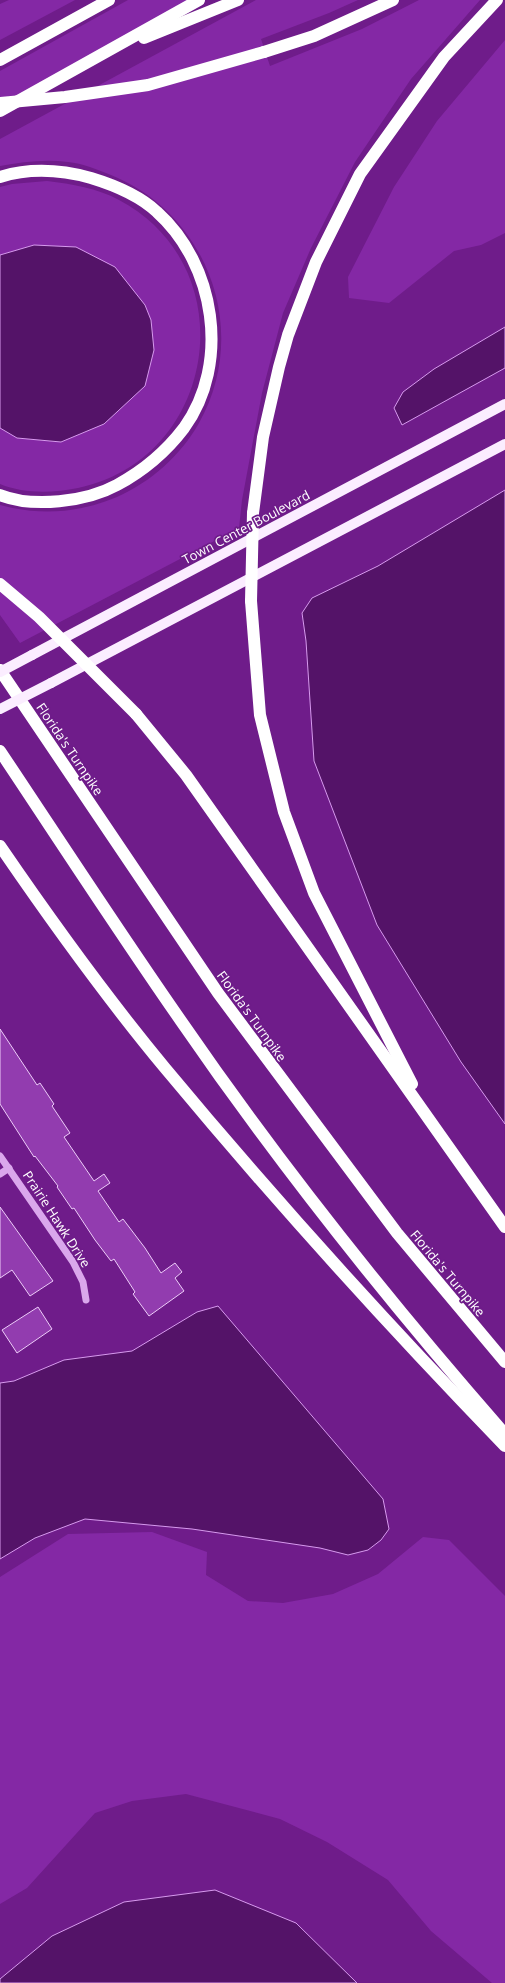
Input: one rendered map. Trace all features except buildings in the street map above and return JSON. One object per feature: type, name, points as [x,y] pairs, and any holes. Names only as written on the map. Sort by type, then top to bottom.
[{"type":"highway","points":[[0,60],[109,0]]},
{"type":"highway","points":[[0,111],[199,0]]},
{"type":"highway","points":[[95,58],[238,0]]},
{"type":"highway","points":[[0,103],[65,97],[148,84],[264,52],[314,36],[393,0]]},
{"type":"highway","points":[[468,1175],[414,1088],[314,893],[284,812],[260,715],[250,601],[254,513],[263,437],[288,335],[316,262],[360,174],[444,57],[497,0]]},
{"type":"highway","points":[[0,176],[43,171],[77,175],[110,184],[156,211],[174,231],[201,276],[207,297],[212,333],[209,364],[200,396],[184,427],[163,453],[137,474],[106,491],[75,500],[43,502],[8,498],[0,495]]},
{"type":"highway","points":[[0,584],[39,617],[136,714],[186,775],[505,1227]]},
{"type":"highway","name":"Florida's Turnpike","points":[[0,671],[218,993],[397,1233],[505,1362]]},
{"type":"highway","points":[[0,751],[181,1021],[273,1148],[445,1366],[505,1434]]},
{"type":"highway","points":[[0,846],[60,932],[164,1067],[316,1244],[427,1365],[505,1446]]},
{"type":"main road","name":"Town Center Boulevard","points":[[0,671],[505,404]]},
{"type":"main road","points":[[0,709],[505,444]]},
{"type":"street","name":"Prairie Hawk Drive","points":[[0,1156],[73,1262],[83,1282],[86,1300]]},
{"type":"street","points":[[0,1174],[8,1168]]},
{"type":"shaded area","points":[[9,0],[75,0],[0,40],[0,4]]},
{"type":"shaded area","points":[[128,0],[205,0],[0,108],[0,71]]},
{"type":"shaded area","points":[[256,0],[358,0],[329,13],[261,39],[270,66],[362,29],[419,0],[480,0],[411,79],[355,162],[311,248],[283,313],[262,393],[242,500],[239,528],[20,643],[0,615],[0,505],[30,511],[45,512],[88,507],[130,491],[142,484],[164,466],[174,457],[192,435],[199,423],[214,388],[221,351],[220,314],[211,279],[195,246],[173,217],[145,193],[111,175],[79,164],[59,161],[42,161],[0,166],[0,139]]},
{"type":"shaded area","points":[[505,40],[505,233],[481,245],[454,251],[389,303],[349,298],[348,277],[394,187],[437,121]]},
{"type":"shaded area","points":[[47,181],[84,187],[102,192],[119,200],[159,230],[186,269],[199,313],[199,358],[186,402],[161,440],[125,470],[78,488],[39,492],[19,490],[0,484],[0,428],[17,438],[61,442],[104,424],[145,386],[34,245],[0,255],[0,187],[12,184]]},
{"type":"shaded area","points":[[34,245],[76,247],[115,267],[145,305],[151,320],[154,350],[145,386],[104,424],[61,442],[17,438],[0,428],[0,255]]},
{"type":"shaded area","points":[[505,327],[505,368],[402,425],[394,408],[403,392],[434,369]]},
{"type":"shaded area","points":[[505,490],[505,1124],[461,1062],[377,925],[314,761],[306,641],[302,613],[312,598],[378,566]]},
{"type":"shaded area","points":[[218,1306],[383,1499],[389,1529],[381,1540],[368,1550],[348,1555],[320,1548],[192,1529],[85,1519],[35,1538],[0,1559],[0,1383],[14,1381],[64,1360],[132,1351],[197,1312]]},
{"type":"shaded area","points":[[152,1532],[207,1552],[206,1575],[248,1601],[283,1603],[333,1594],[378,1574],[423,1537],[449,1540],[505,1596],[505,1983],[492,1983],[431,1931],[388,1880],[327,1842],[280,1819],[186,1794],[132,1801],[95,1813],[27,1888],[0,1904],[0,1577],[68,1534]]},
{"type":"shaded area","points":[[215,1890],[296,1923],[357,1983],[0,1983],[0,1979],[52,1936],[124,1902]]}]
